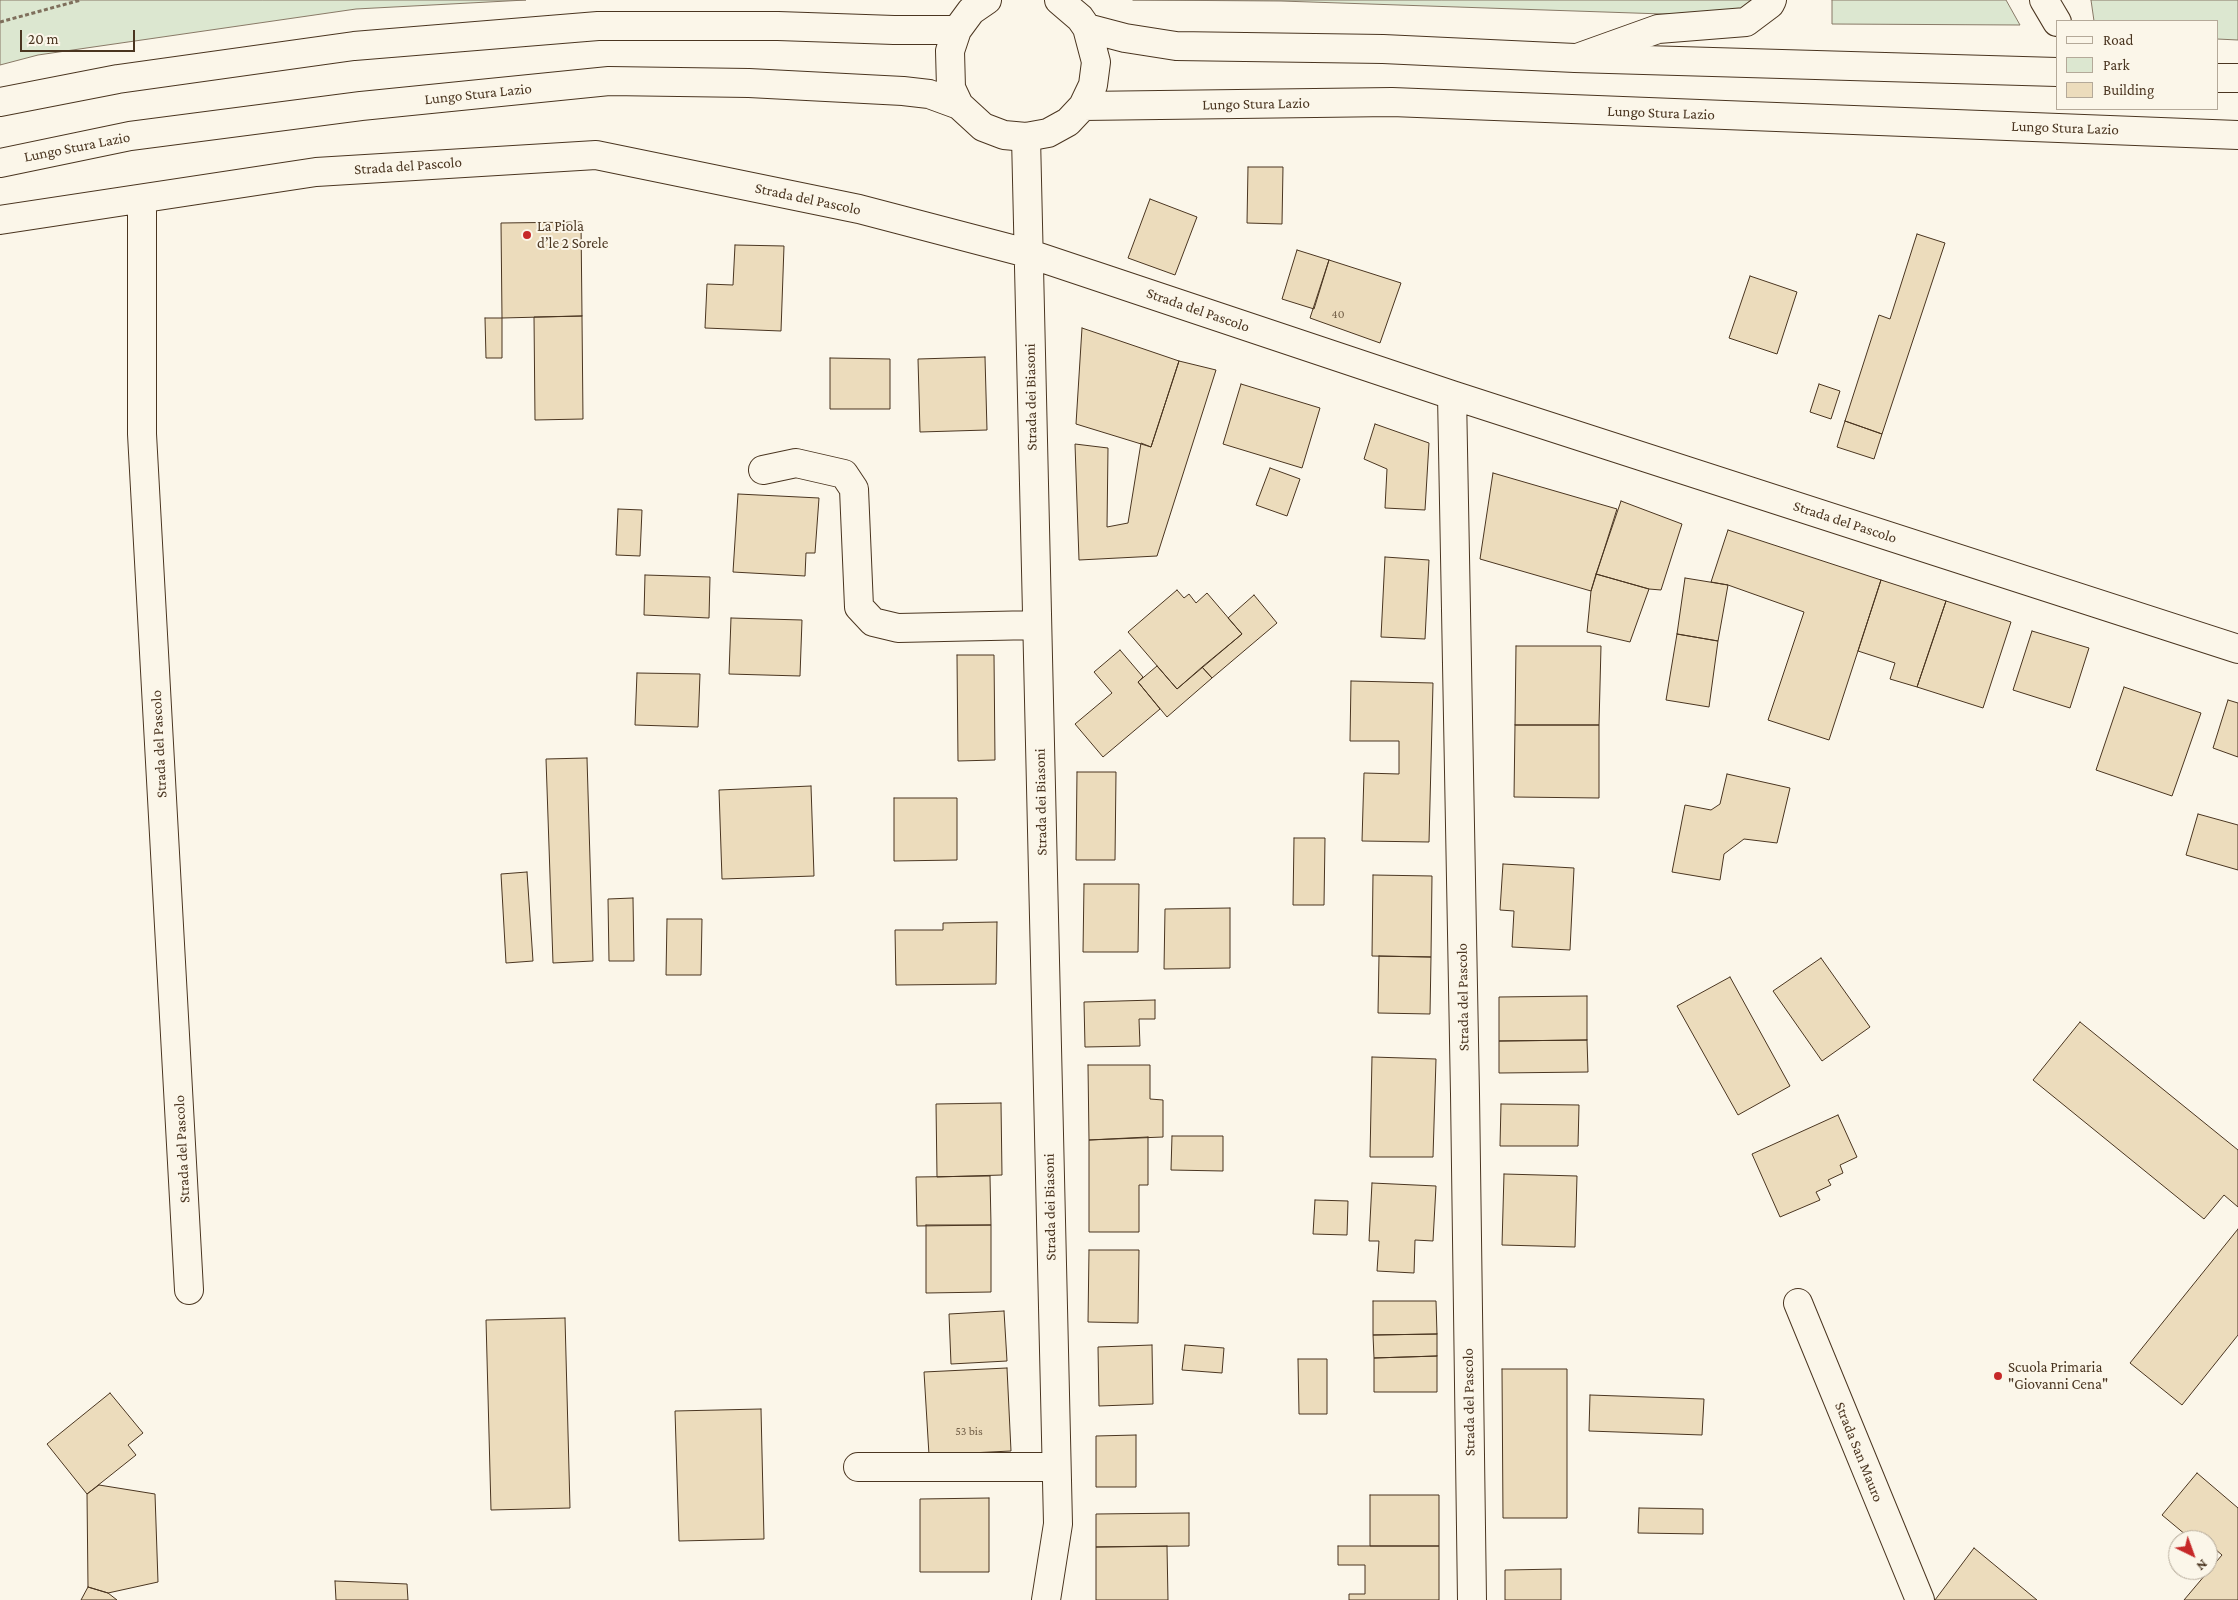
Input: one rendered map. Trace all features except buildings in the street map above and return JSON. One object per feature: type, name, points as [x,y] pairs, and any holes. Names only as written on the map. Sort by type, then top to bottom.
[{"type":"street","name":"Lungo Stura Lazio","points":[[959,105],[951,88],[949,72],[950,51],[957,30],[972,11],[987,0]]},
{"type":"street","name":"Lungo Stura Lazio","points":[[0,162],[149,134],[362,106],[609,81],[749,83],[929,94],[959,105],[983,126],[1004,135],[1026,137],[1048,133],[1068,122],[1083,106],[1093,85],[1096,62],[1087,28],[1080,18],[1059,0]]},
{"type":"street","points":[[1575,58],[1658,29],[1746,22],[1770,4],[1772,0]]},
{"type":"street","points":[[2044,0],[2056,20]]},
{"type":"street","points":[[0,102],[118,79],[354,46],[598,26],[778,26],[957,30]]},
{"type":"street","points":[[1087,28],[1122,38],[1176,46],[1383,49],[1575,58],[2056,72]]},
{"type":"street","points":[[2218,78],[2238,78]]},
{"type":"street","name":"Lungo Stura Lazio","points":[[1083,106],[1392,102],[2238,135]]},
{"type":"street","name":"Strada dei Biasoni","points":[[1026,137],[1027,253],[1058,1524],[1046,1600]]},
{"type":"street","name":"Strada del Pascolo","points":[[0,220],[316,172],[596,155],[860,209],[1027,253],[1452,395],[2238,649]]},
{"type":"street","name":"Strada del Pascolo","points":[[142,198],[142,434],[189,1290]]},
{"type":"street","name":"Strada del Pascolo","points":[[1452,395],[1472,1600]]},
{"type":"street","points":[[763,470],[796,463],[844,474],[854,489],[859,606],[874,622],[898,628],[1036,625]]},
{"type":"street","name":"Strada San Mauro","points":[[1798,1303],[1920,1600]]},
{"type":"street","points":[[858,1467],[1056,1467]]},
{"type":"path","points":[[0,22],[81,0]]},
{"type":"green space","points":[[0,0],[526,0],[356,9],[38,55],[0,65]]},
{"type":"green space","points":[[1133,0],[1751,0],[1747,11],[1663,14],[1281,1]]},
{"type":"green space","points":[[1832,0],[2006,0],[2020,25],[1832,24]]},
{"type":"green space","points":[[2091,0],[2238,0],[2238,40],[2218,39],[2218,20],[2094,20]]},
{"type":"place","name":"La Piola d’le 2 Sorele","points":[[527,235]]},
{"type":"place","name":"Scuola Primaria \"Giovanni Cena\"","points":[[1998,1376]]}]
